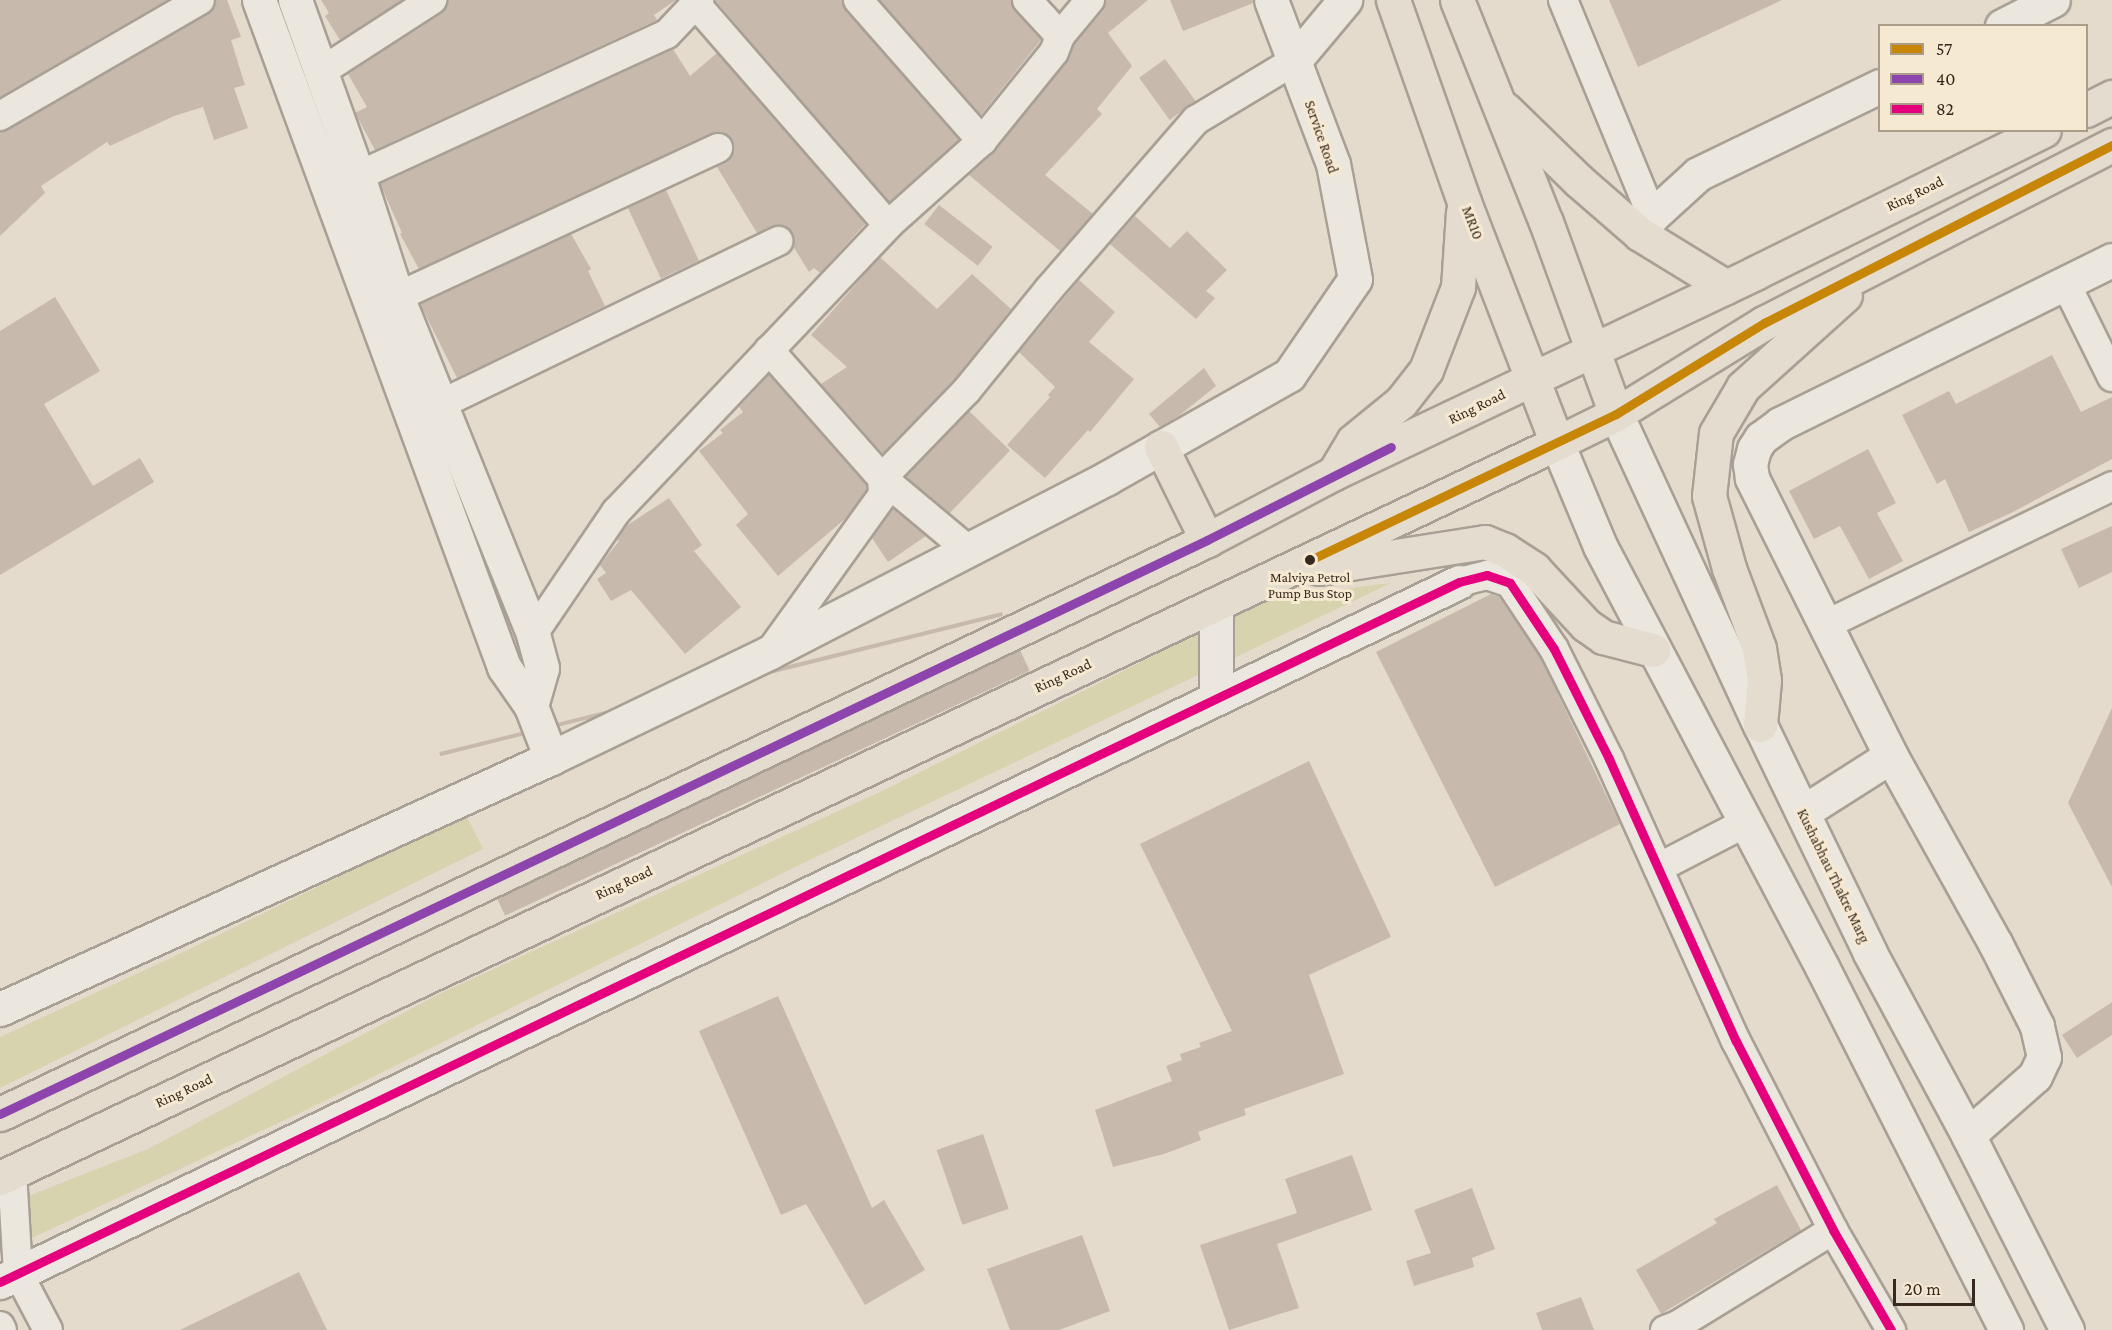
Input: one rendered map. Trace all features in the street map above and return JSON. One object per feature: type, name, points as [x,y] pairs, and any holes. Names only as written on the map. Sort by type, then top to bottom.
[{"type":"main road","name":"MR10","points":[[1393,0],[1464,202],[1557,443]]},
{"type":"main road","points":[[1457,0],[1546,222],[1616,414]]},
{"type":"main road","points":[[2088,109],[2112,97]]},
{"type":"main road","points":[[1497,102],[1579,181],[1646,225],[1725,287]]},
{"type":"main road","name":"Ring Road","points":[[0,1114],[1207,540],[1335,473],[1592,352],[1725,287],[1985,144],[2036,132]]},
{"type":"main road","name":"Ring Road","points":[[6,1175],[1557,443],[1616,414],[1764,323],[2112,146]]},
{"type":"main road","points":[[1335,473],[1353,441],[1401,402],[1426,370],[1458,287],[1464,202]]},
{"type":"main road","points":[[1760,725],[1764,680],[1759,648],[1729,568],[1709,496],[1716,434],[1743,387],[1883,262]]},
{"type":"main road","points":[[1161,447],[1207,540]]},
{"type":"main road","points":[[1276,576],[1485,543],[1505,550],[1534,569],[1578,618],[1603,637],[1653,650]]},
{"type":"street","points":[[0,116],[200,0]]},
{"type":"street","points":[[259,0],[303,114],[504,668],[531,706],[551,758]]},
{"type":"street","points":[[295,0],[319,74],[358,176],[397,297],[533,634],[542,668],[531,706]]},
{"type":"street","points":[[319,74],[432,0]]},
{"type":"street","points":[[858,0],[982,141]]},
{"type":"street","points":[[1027,0],[1060,36]]},
{"type":"street","points":[[533,634],[616,512],[888,225],[982,141],[1054,52],[1060,36],[1090,0]]},
{"type":"street","name":"Service Road","points":[[1161,447],[1289,375],[1355,279],[1333,164],[1271,0]]},
{"type":"street","points":[[770,652],[883,495],[882,478],[967,390],[1049,289],[1196,120],[1294,61],[1345,0]]},
{"type":"street","points":[[1563,0],[1646,225],[1698,174],[1878,87]]},
{"type":"street","points":[[2006,24],[2053,0]]},
{"type":"street","points":[[358,176],[667,34],[697,2],[888,225]]},
{"type":"street","points":[[397,297],[718,148]]},
{"type":"street","points":[[439,405],[778,241]]},
{"type":"street","points":[[1968,1135],[2035,1076],[2044,1057],[2037,1026],[2001,953],[1891,756],[1752,478],[1750,464],[1754,449],[1761,438],[1780,424],[2112,260]]},
{"type":"street","points":[[2065,282],[2112,376]]},
{"type":"street","points":[[770,350],[882,478],[968,550]]},
{"type":"street","name":"Kushabhau Thakre Marg","points":[[1616,414],[1760,725],[1870,953],[1968,1135],[2067,1330]]},
{"type":"street","points":[[1557,443],[1600,546],[1822,967],[2006,1330]]},
{"type":"street","points":[[0,1009],[551,758],[770,652],[1161,447]]},
{"type":"street","points":[[1825,625],[2112,486]]},
{"type":"street","points":[[9,1277],[1459,582],[1486,575],[1510,583],[1554,649],[1609,759],[1736,1041],[1833,1230],[1891,1330]]},
{"type":"street","points":[[1216,604],[1216,698]]},
{"type":"street","points":[[1803,812],[1891,756]]},
{"type":"street","points":[[1658,868],[1745,823]]},
{"type":"street","points":[[6,1175],[9,1277],[48,1330]]},
{"type":"street","points":[[1665,1330],[1678,1325],[1833,1230]]},
{"type":"shaded area","points":[[1391,583],[793,868],[306,1110],[0,1253],[0,1207],[148,1149],[439,994],[882,791],[1270,598]]},
{"type":"shaded area","points":[[466,815],[483,849],[0,1088],[0,1037],[173,957]]},
{"type":"building","points":[[0,0],[167,0],[0,97]]},
{"type":"building","points":[[216,0],[227,0],[241,37],[231,40],[245,85],[234,88],[248,128],[214,140],[203,107],[174,116],[110,146],[107,142],[41,186],[45,193],[0,236],[0,132],[8,130],[208,14],[215,8]]},
{"type":"building","points":[[321,0],[402,0],[340,40],[325,16],[329,13]]},
{"type":"building","points":[[448,0],[676,0],[654,15],[657,20],[375,150],[355,113],[367,107],[348,74],[441,14]]},
{"type":"building","points":[[715,0],[842,0],[846,11],[959,140],[889,202]]},
{"type":"building","points":[[880,0],[1011,0],[1015,11],[1041,40],[981,115]]},
{"type":"building","points":[[1106,0],[1148,0],[1108,33],[1132,66],[1097,109],[1102,114],[1045,175],[1093,214],[1060,251],[969,175],[995,151],[1067,62],[1074,44],[1103,11]]},
{"type":"building","points":[[1170,0],[1253,0],[1253,3],[1183,31]]},
{"type":"building","points":[[1609,0],[1782,0],[1638,67]]},
{"type":"building","points":[[673,49],[690,76],[717,53],[865,224],[820,273],[814,268],[809,272],[793,246],[793,234],[787,227],[779,225],[757,233],[717,167],[731,158],[734,149],[728,135],[719,132],[419,269],[400,234],[402,233],[380,184]]},
{"type":"building","points":[[1165,59],[1196,101],[1170,120],[1139,78]]},
{"type":"building","points":[[666,190],[699,261],[661,278],[628,208]]},
{"type":"building","points":[[939,205],[993,247],[978,266],[924,224]]},
{"type":"building","points":[[1135,216],[1170,248],[1187,231],[1227,270],[1206,291],[1215,298],[1196,319],[1110,244]]},
{"type":"building","points":[[571,234],[591,269],[588,271],[605,306],[457,378],[420,304]]},
{"type":"building","points":[[880,257],[937,309],[972,274],[1011,309],[955,379],[883,454],[821,384],[847,367],[811,335]]},
{"type":"building","points":[[1079,280],[1115,312],[1089,342],[1134,379],[1090,432],[1088,430],[1045,478],[1007,445],[1050,397],[1048,395],[1055,387],[1019,352]]},
{"type":"building","points":[[55,297],[100,371],[44,404],[93,486],[140,458],[154,482],[0,575],[0,331]]},
{"type":"building","points":[[2052,355],[2081,412],[2112,397],[2112,459],[2011,513],[1969,532],[1945,479],[1937,484],[1902,415],[1949,391],[1956,404]]},
{"type":"building","points":[[1204,368],[1216,386],[1180,415],[1160,427],[1149,414]]},
{"type":"building","points":[[769,375],[866,485],[866,490],[846,518],[778,576],[736,525],[748,514],[699,451],[723,433],[720,430],[743,412],[739,407]]},
{"type":"building","points":[[969,411],[1010,451],[947,516],[906,476]]},
{"type":"building","points":[[1868,449],[1896,503],[1877,513],[1903,561],[1869,579],[1840,526],[1814,539],[1789,491]]},
{"type":"building","points":[[669,498],[702,545],[694,551],[741,607],[685,654],[631,590],[611,601],[597,579],[606,573],[600,565],[619,541],[617,539],[626,526]]},
{"type":"building","points":[[893,509],[926,536],[888,562],[872,538]]},
{"type":"building","points":[[2112,526],[2112,572],[2079,588],[2061,549]]},
{"type":"building","points":[[1491,594],[1499,597],[1540,657],[1620,824],[1495,887],[1376,652]]},
{"type":"building","points":[[1002,612],[1003,616],[440,756],[439,752]]},
{"type":"building","points":[[1020,650],[1030,671],[505,916],[495,895]]},
{"type":"building","points":[[2112,708],[2112,887],[2068,803]]},
{"type":"building","points":[[1309,761],[1391,937],[1309,975],[1344,1074],[1244,1109],[1246,1115],[1198,1132],[1201,1140],[1164,1154],[1113,1167],[1095,1110],[1172,1081],[1166,1066],[1182,1060],[1180,1054],[1201,1047],[1199,1043],[1232,1031],[1140,844]]},
{"type":"building","points":[[778,996],[872,1208],[884,1200],[925,1270],[865,1305],[806,1204],[781,1215],[699,1031]]},
{"type":"building","points":[[2112,1002],[2112,1035],[2077,1058],[2062,1035]]},
{"type":"building","points":[[983,1134],[1009,1209],[962,1225],[937,1150]]},
{"type":"building","points":[[1352,1155],[1372,1210],[1277,1244],[1299,1308],[1229,1330],[1200,1245],[1297,1213],[1285,1179]]},
{"type":"building","points":[[1777,1185],[1801,1230],[1661,1314],[1636,1270],[1717,1223],[1714,1219]]},
{"type":"building","points":[[1472,1188],[1495,1249],[1472,1258],[1474,1267],[1414,1286],[1406,1261],[1431,1253],[1414,1210]]},
{"type":"building","points":[[1082,1235],[1110,1311],[1059,1330],[1010,1330],[987,1269]]},
{"type":"building","points":[[299,1272],[327,1330],[180,1330]]},
{"type":"building","points":[[1581,1297],[1594,1330],[1542,1330],[1536,1313]]},
{"type":"transit line","name":"57","points":[[1310,560],[1616,414],[1764,323],[2112,145]]},
{"type":"transit line","name":"40","points":[[0,1114],[1207,540],[1391,447]]},
{"type":"transit line","name":"82","points":[[0,1282],[1459,582],[1487,575],[1510,583],[1554,649],[1609,759],[1736,1041],[1833,1230],[1891,1330]]},
{"type":"place","name":"Malviya Petrol Pump Bus Stop","points":[[1310,560]]}]
